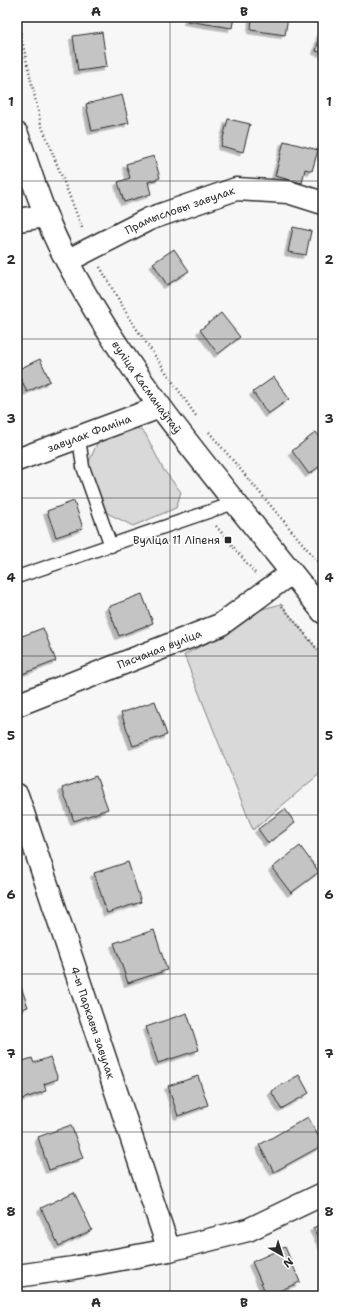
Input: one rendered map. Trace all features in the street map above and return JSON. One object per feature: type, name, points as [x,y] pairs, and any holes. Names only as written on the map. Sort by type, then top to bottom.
[{"type":"street","name":"вуліца Касманаўтаў","points":[[17,134],[46,216],[66,261],[113,340],[160,407],[234,503],[291,574],[322,608]]},
{"type":"street","name":"Прамысловы завулак","points":[[66,261],[149,219],[236,189],[288,192],[323,203]]},
{"type":"street","points":[[17,220],[46,216]]},
{"type":"street","name":"завулак Фаміна","points":[[17,460],[160,407]]},
{"type":"street","name":"Пясчаная вуліца","points":[[17,705],[220,624],[291,574]]},
{"type":"street","name":"4-ы Паркавы завулак","points":[[17,796],[168,1250]]},
{"type":"street","points":[[17,1276],[72,1268],[168,1250],[248,1230],[323,1194]]},
{"type":"lane","points":[[79,438],[82,467],[111,546]]},
{"type":"lane","points":[[17,577],[234,503]]},
{"type":"path","points":[[18,17],[41,124],[90,248],[130,319],[197,417]]},
{"type":"path","points":[[207,430],[323,568]]},
{"type":"path","points":[[215,526],[238,552]]},
{"type":"shaded area","points":[[135,427],[145,433],[163,469],[181,492],[176,508],[133,526],[107,513],[88,464],[99,439]]},
{"type":"shaded area","points":[[281,604],[323,657],[323,771],[253,830],[184,655],[220,636],[255,611]]},
{"type":"building","points":[[188,17],[234,17],[232,28],[187,21]]},
{"type":"building","points":[[252,17],[288,17],[285,35],[251,30]]},
{"type":"building","points":[[323,23],[323,53],[316,51]]},
{"type":"building","points":[[102,32],[107,67],[78,71],[73,36]]},
{"type":"building","points":[[122,95],[129,123],[92,131],[86,104]]},
{"type":"building","points":[[228,119],[250,124],[243,152],[221,146]]},
{"type":"building","points":[[284,141],[318,150],[312,171],[305,169],[302,183],[275,176]]},
{"type":"building","points":[[154,156],[160,178],[148,182],[151,194],[124,202],[118,182],[130,178],[126,164]]},
{"type":"building","points":[[293,227],[311,231],[306,255],[288,252]]},
{"type":"building","points":[[174,249],[189,271],[167,285],[153,263]]},
{"type":"building","points":[[221,313],[240,337],[218,354],[200,330]]},
{"type":"building","points":[[40,359],[50,381],[27,392],[17,370]]},
{"type":"building","points":[[274,377],[289,399],[268,414],[253,392]]},
{"type":"building","points":[[316,432],[323,442],[323,464],[309,474],[292,451]]},
{"type":"building","points":[[74,501],[83,528],[56,537],[47,511]]},
{"type":"building","points":[[142,594],[153,623],[119,636],[108,607]]},
{"type":"building","points":[[43,628],[56,661],[17,676],[17,638]]},
{"type":"building","points":[[155,701],[167,735],[133,746],[121,713]]},
{"type":"building","points":[[96,776],[108,809],[74,821],[62,788]]},
{"type":"building","points":[[285,809],[295,823],[268,843],[258,829]]},
{"type":"building","points":[[300,846],[319,872],[291,893],[272,868]]},
{"type":"building","points":[[128,862],[141,902],[107,913],[94,873]]},
{"type":"building","points":[[154,930],[167,970],[128,983],[114,943]]},
{"type":"building","points":[[17,975],[28,1007],[17,1011]]},
{"type":"building","points":[[187,1013],[199,1050],[158,1063],[146,1027]]},
{"type":"building","points":[[50,1057],[58,1079],[44,1084],[46,1091],[19,1100],[17,1094],[17,1063],[32,1058],[34,1063]]},
{"type":"building","points":[[299,1075],[309,1093],[281,1109],[271,1091]]},
{"type":"building","points":[[198,1076],[208,1105],[178,1116],[168,1086]]},
{"type":"building","points":[[308,1117],[323,1145],[274,1172],[259,1145]]},
{"type":"building","points":[[71,1125],[83,1158],[49,1170],[38,1137]]},
{"type":"building","points":[[74,1192],[92,1230],[59,1246],[41,1208]]},
{"type":"building","points":[[323,1223],[323,1246],[313,1228]]},
{"type":"building","points":[[285,1247],[300,1282],[267,1296],[252,1262]]},
{"type":"place","name":"Вуліца 11 Ліпеня","points":[[228,540]]}]
